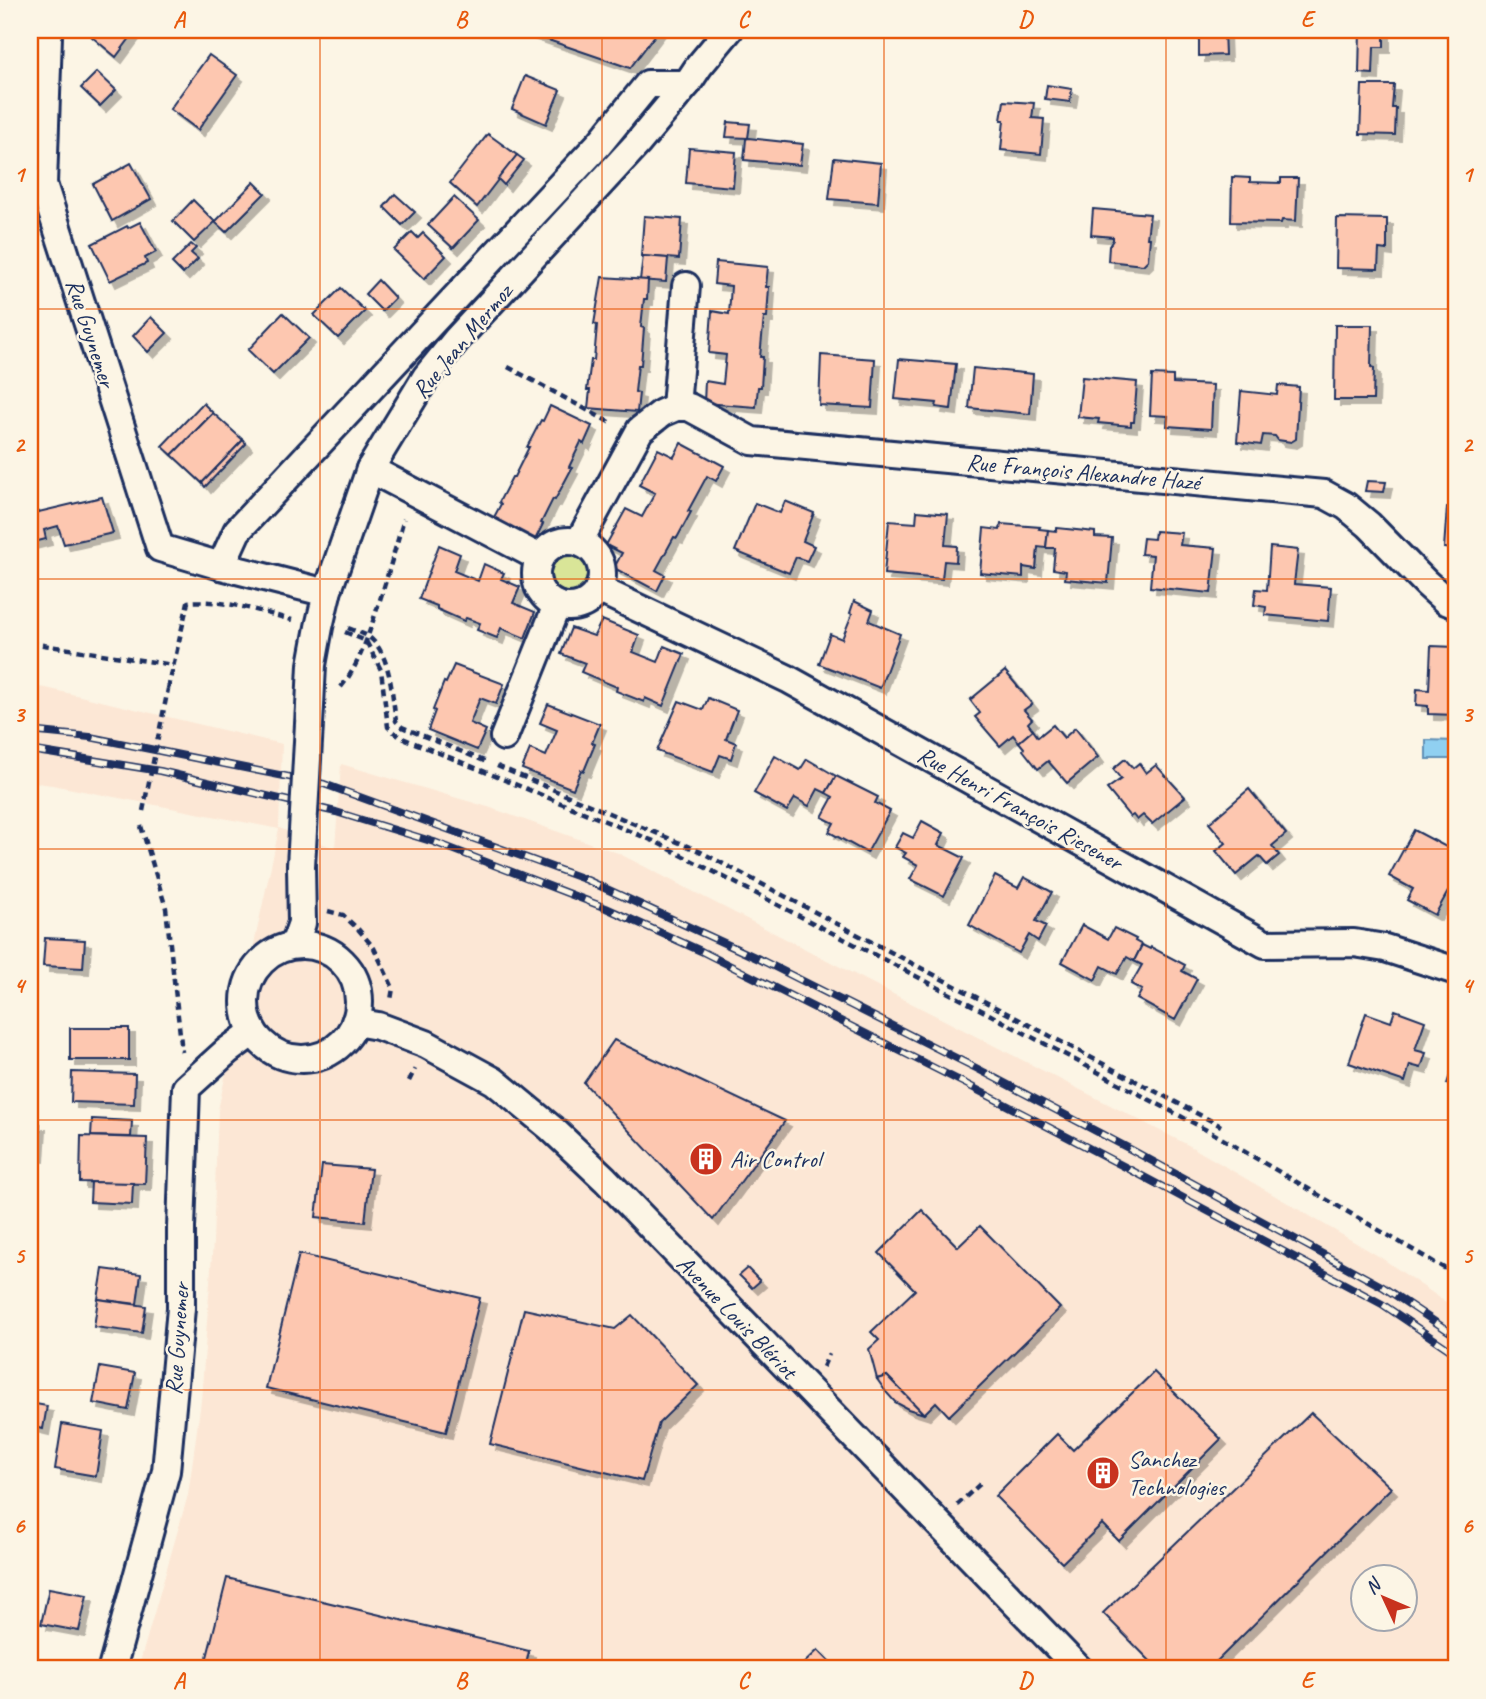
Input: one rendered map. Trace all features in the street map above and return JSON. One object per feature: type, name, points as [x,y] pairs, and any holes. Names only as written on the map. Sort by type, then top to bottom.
[{"type":"street","name":"Rue Jean Mermoz","points":[[693,75],[708,30]]},
{"type":"street","name":"Rue Jean Mermoz","points":[[327,593],[370,469],[426,377],[637,144],[729,30]]},
{"type":"street","name":"Rue Guynemer","points":[[48,36],[43,184],[160,548],[228,568]]},
{"type":"street","name":"Rue Jean Mermoz","points":[[228,568],[237,531],[599,144],[648,84],[693,75]]},
{"type":"street","points":[[579,542],[640,430],[662,413],[676,407],[686,286]]},
{"type":"street","name":"Rue François Alexandre Hazé","points":[[676,407],[689,407],[752,441],[1324,494],[1346,506],[1369,525],[1426,583],[1446,601],[1456,605]]},
{"type":"street","points":[[370,469],[540,558]]},
{"type":"street","points":[[579,542],[597,556],[602,578],[598,589],[585,603],[576,606],[557,605],[540,591],[536,569],[540,558],[552,545],[579,542]]},
{"type":"street","points":[[228,568],[327,593],[312,665],[301,866],[302,923],[294,945]]},
{"type":"street","name":"Rue Henri François Riesener","points":[[598,589],[788,679],[1265,944],[1354,943],[1385,947],[1456,971]]},
{"type":"street","points":[[504,737],[557,605]]},
{"type":"street","points":[[294,945],[314,946],[332,954],[347,966],[356,984],[359,1003],[355,1022],[346,1038],[332,1050],[316,1057],[298,1059],[281,1055],[265,1046],[253,1032],[246,1015],[245,996],[250,978],[261,962],[276,951],[294,945]]},
{"type":"street","name":"Avenue Louis Blériot","points":[[355,1022],[379,1026],[426,1044],[494,1081],[551,1128],[605,1180],[1079,1669]]},
{"type":"street","points":[[186,1088],[253,1032]]},
{"type":"street","name":"Rue Guynemer","points":[[112,1669],[166,1471],[181,1308],[186,1088]]},
{"type":"path","points":[[508,367],[636,437]]},
{"type":"path","points":[[340,688],[348,679],[367,639],[407,508]]},
{"type":"path","points":[[143,811],[188,602],[205,600],[225,603],[319,624],[346,627],[379,648],[385,660],[396,722],[402,726],[699,850],[1222,1126]]},
{"type":"path","points":[[367,639],[381,670],[388,727],[400,737],[656,842],[1216,1135],[1456,1275]]},
{"type":"path","points":[[30,643],[173,665]]},
{"type":"path","points":[[141,826],[166,908],[186,1088]]},
{"type":"path","points":[[325,902],[328,911],[343,915],[374,948],[393,988],[390,1004]]},
{"type":"path","points":[[409,1081],[426,1044]]},
{"type":"shaded area","points":[[30,686],[282,744],[279,828],[335,848],[341,764],[488,807],[618,853],[1190,1146],[1380,1257],[1456,1309],[1456,1669],[138,1669],[188,1495],[201,1401],[213,1242],[218,1110],[279,829],[30,782]]},
{"type":"green space","points":[[569,556],[582,561],[587,574],[582,587],[569,592],[556,587],[551,574],[556,561]]},
{"type":"water","points":[[1426,740],[1456,741],[1456,759],[1426,759]]},
{"type":"building","points":[[98,30],[136,30],[116,57],[92,37]]},
{"type":"building","points":[[519,30],[659,30],[630,68]]},
{"type":"building","points":[[1199,30],[1224,30],[1225,55],[1199,56]]},
{"type":"building","points":[[1360,30],[1384,30],[1384,47],[1374,47],[1373,74],[1359,73]]},
{"type":"building","points":[[209,55],[237,75],[198,130],[170,109]]},
{"type":"building","points":[[97,72],[116,90],[100,106],[81,88]]},
{"type":"building","points":[[525,76],[560,90],[546,124],[512,109]]},
{"type":"building","points":[[1047,85],[1072,89],[1070,102],[1045,99]]},
{"type":"building","points":[[1362,85],[1394,85],[1392,108],[1396,108],[1395,135],[1360,134]]},
{"type":"building","points":[[1004,101],[1034,103],[1032,118],[1044,119],[1041,154],[1001,150]]},
{"type":"building","points":[[728,122],[750,124],[748,138],[726,137]]},
{"type":"building","points":[[488,134],[517,155],[477,207],[450,183]]},
{"type":"building","points":[[748,138],[803,144],[800,165],[744,160]]},
{"type":"building","points":[[689,148],[736,152],[733,187],[686,183]]},
{"type":"building","points":[[517,155],[524,160],[504,185],[498,179]]},
{"type":"building","points":[[834,158],[881,163],[878,203],[829,199]]},
{"type":"building","points":[[131,163],[151,199],[112,221],[93,184]]},
{"type":"building","points":[[1232,177],[1250,178],[1250,182],[1281,183],[1281,178],[1298,178],[1296,221],[1231,222]]},
{"type":"building","points":[[254,182],[265,193],[226,232],[215,222]]},
{"type":"building","points":[[395,194],[415,212],[402,225],[384,207]]},
{"type":"building","points":[[454,197],[479,220],[453,248],[428,225]]},
{"type":"building","points":[[193,200],[215,222],[194,242],[173,221]]},
{"type":"building","points":[[1093,209],[1150,214],[1148,260],[1143,265],[1108,261],[1113,237],[1091,235]]},
{"type":"building","points":[[644,216],[682,219],[679,259],[641,256]]},
{"type":"building","points":[[1337,218],[1387,219],[1387,250],[1379,249],[1378,269],[1336,268]]},
{"type":"building","points":[[140,222],[156,252],[145,258],[147,263],[110,281],[92,244]]},
{"type":"building","points":[[412,232],[418,238],[423,233],[446,256],[424,279],[394,250]]},
{"type":"building","points":[[191,244],[196,248],[191,253],[198,259],[183,274],[172,263]]},
{"type":"building","points":[[643,256],[668,258],[666,282],[640,280]]},
{"type":"building","points":[[716,262],[768,267],[767,317],[764,317],[760,357],[763,357],[761,387],[758,387],[756,407],[704,403],[705,381],[723,384],[726,355],[709,353],[712,311],[729,314],[731,286],[714,284]]},
{"type":"building","points":[[602,277],[648,280],[641,327],[644,328],[641,365],[638,365],[635,392],[639,393],[637,412],[588,408],[590,390],[587,390],[591,360],[594,360],[597,325],[594,324]]},
{"type":"building","points":[[378,280],[395,298],[382,311],[365,294]]},
{"type":"building","points":[[341,288],[365,311],[338,338],[314,315]]},
{"type":"building","points":[[283,313],[309,338],[273,374],[248,350]]},
{"type":"building","points":[[151,317],[167,333],[148,352],[133,336]]},
{"type":"building","points":[[1335,325],[1372,325],[1373,400],[1334,400]]},
{"type":"building","points":[[821,355],[875,359],[872,408],[819,405]]},
{"type":"building","points":[[899,359],[956,364],[951,409],[936,407],[937,403],[895,399]]},
{"type":"building","points":[[973,368],[1033,374],[1030,414],[969,408]]},
{"type":"building","points":[[1152,375],[1173,376],[1173,383],[1213,385],[1211,429],[1167,426],[1168,416],[1150,415]]},
{"type":"building","points":[[1082,377],[1137,382],[1134,422],[1131,422],[1131,426],[1098,423],[1099,419],[1078,417]]},
{"type":"building","points":[[1278,385],[1299,387],[1296,439],[1291,442],[1263,435],[1261,445],[1237,442],[1241,391],[1277,395]]},
{"type":"building","points":[[203,403],[213,413],[172,455],[162,446]]},
{"type":"building","points":[[550,406],[592,426],[584,444],[581,442],[569,467],[572,468],[555,500],[553,499],[535,540],[493,519],[501,504],[499,502]]},
{"type":"building","points":[[213,413],[243,440],[202,483],[172,455]]},
{"type":"building","points":[[243,440],[246,444],[205,487],[202,483]]},
{"type":"building","points":[[681,443],[724,466],[716,481],[707,476],[677,538],[674,537],[656,570],[665,575],[657,591],[614,568],[622,553],[606,545],[626,509],[642,517],[655,493],[639,485],[658,449],[674,457]]},
{"type":"building","points":[[1367,481],[1386,482],[1384,492],[1365,491]]},
{"type":"building","points":[[102,497],[113,533],[64,544],[58,526],[44,530],[46,539],[30,543],[30,514]]},
{"type":"building","points":[[785,501],[814,513],[803,541],[814,546],[807,561],[796,557],[789,573],[735,551],[755,503],[780,513]]},
{"type":"building","points":[[1447,507],[1456,507],[1456,549],[1444,548]]},
{"type":"building","points":[[917,511],[948,514],[945,545],[957,546],[956,562],[944,561],[942,579],[884,574],[889,521],[916,523]]},
{"type":"building","points":[[1001,524],[1048,530],[1046,548],[1038,547],[1036,569],[1023,567],[1023,577],[980,573],[984,528],[1000,530]]},
{"type":"building","points":[[1057,528],[1095,532],[1095,537],[1112,538],[1108,583],[1065,579],[1066,571],[1053,569],[1055,548],[1046,548],[1048,530],[1056,531]]},
{"type":"building","points":[[1155,531],[1182,533],[1180,545],[1216,548],[1211,593],[1150,587],[1153,555],[1141,554],[1143,538],[1154,539]]},
{"type":"building","points":[[439,545],[460,554],[454,571],[478,581],[484,564],[504,573],[501,579],[520,587],[513,603],[535,612],[525,638],[501,628],[497,638],[477,630],[480,623],[466,618],[464,621],[419,599]]},
{"type":"building","points":[[1270,547],[1298,550],[1294,584],[1331,587],[1328,621],[1265,615],[1266,607],[1254,605],[1256,589],[1267,590]]},
{"type":"building","points":[[854,601],[873,610],[869,621],[900,634],[880,688],[819,664],[830,634],[842,639]]},
{"type":"building","points":[[602,620],[639,635],[633,652],[658,662],[664,646],[684,654],[663,706],[645,698],[644,702],[616,691],[617,687],[581,672],[585,663],[561,654],[571,628],[594,636]]},
{"type":"building","points":[[1431,646],[1456,647],[1456,715],[1428,714],[1428,706],[1416,705],[1417,689],[1429,690]]},
{"type":"building","points":[[454,665],[504,684],[496,704],[480,698],[470,723],[486,730],[477,750],[428,730],[444,682],[446,683]]},
{"type":"building","points":[[1005,671],[1032,704],[1024,710],[1032,719],[1028,723],[1033,730],[1019,742],[1013,735],[1000,746],[975,717],[980,713],[970,700]]},
{"type":"building","points":[[708,698],[737,710],[726,739],[736,743],[731,759],[720,755],[713,772],[657,751],[679,701],[703,710]]},
{"type":"building","points":[[548,704],[600,724],[584,771],[581,770],[573,789],[522,769],[530,749],[546,756],[557,730],[540,723]]},
{"type":"building","points":[[1053,725],[1064,738],[1075,728],[1098,757],[1067,783],[1048,761],[1038,769],[1019,742],[1033,730],[1038,737]]},
{"type":"building","points":[[775,756],[800,770],[807,759],[836,776],[826,793],[818,789],[809,806],[795,798],[787,811],[754,793]]},
{"type":"building","points":[[1125,759],[1133,768],[1139,763],[1146,773],[1156,765],[1185,797],[1152,824],[1143,815],[1137,820],[1133,815],[1130,817],[1107,789],[1121,779],[1113,769]]},
{"type":"building","points":[[836,776],[878,797],[875,803],[890,811],[867,853],[829,832],[834,823],[822,817],[833,797],[826,793]]},
{"type":"building","points":[[1249,789],[1286,834],[1272,846],[1279,855],[1267,865],[1259,856],[1236,875],[1216,851],[1226,843],[1209,823]]},
{"type":"building","points":[[922,821],[944,833],[938,845],[964,858],[944,896],[910,879],[918,865],[903,857],[906,853],[895,847],[903,833],[913,838]]},
{"type":"building","points":[[1414,830],[1456,852],[1456,891],[1450,888],[1435,915],[1407,900],[1413,889],[1389,876]]},
{"type":"building","points":[[995,876],[1018,888],[1024,877],[1052,892],[1036,921],[1046,926],[1038,941],[1029,935],[1019,953],[969,925]]},
{"type":"building","points":[[1082,925],[1108,939],[1114,928],[1136,939],[1135,941],[1142,945],[1134,961],[1127,957],[1117,974],[1102,966],[1095,980],[1062,962]]},
{"type":"building","points":[[45,938],[85,940],[83,968],[43,966]]},
{"type":"building","points":[[1142,945],[1185,965],[1182,971],[1197,979],[1175,1020],[1137,999],[1142,990],[1131,984],[1142,965],[1134,961]]},
{"type":"building","points":[[1395,1010],[1425,1021],[1415,1050],[1426,1053],[1421,1068],[1410,1065],[1405,1082],[1349,1063],[1366,1013],[1391,1022]]},
{"type":"building","points":[[70,1028],[129,1028],[129,1060],[70,1060]]},
{"type":"building","name":"Air Control","points":[[614,1040],[785,1121],[713,1220],[584,1083]]},
{"type":"building","points":[[1456,1056],[1456,1087],[1447,1084]]},
{"type":"building","points":[[72,1072],[135,1074],[134,1104],[71,1102]]},
{"type":"building","points":[[92,1119],[132,1121],[131,1137],[91,1136]]},
{"type":"building","points":[[30,1124],[40,1124],[38,1156],[30,1155]]},
{"type":"building","points":[[81,1136],[147,1138],[145,1184],[80,1182]]},
{"type":"building","points":[[322,1165],[371,1169],[365,1222],[316,1217]]},
{"type":"building","points":[[91,1182],[133,1183],[132,1204],[90,1202]]},
{"type":"building","points":[[922,1210],[958,1247],[980,1226],[1060,1308],[949,1416],[936,1402],[924,1414],[887,1376],[877,1379],[869,1349],[879,1340],[871,1332],[915,1290],[879,1253]]},
{"type":"building","points":[[299,1254],[480,1298],[446,1432],[266,1388]]},
{"type":"building","points":[[747,1268],[760,1281],[752,1288],[739,1275]]},
{"type":"building","points":[[103,1269],[141,1274],[137,1304],[98,1299]]},
{"type":"building","points":[[98,1299],[146,1306],[142,1333],[94,1327]]},
{"type":"building","points":[[524,1309],[615,1329],[632,1315],[698,1385],[659,1423],[642,1481],[490,1444]]},
{"type":"building","points":[[100,1367],[135,1373],[128,1410],[93,1403]]},
{"type":"building","name":"Sanchez Technologies","points":[[1154,1372],[1221,1439],[1119,1541],[1102,1524],[1062,1563],[995,1496],[1057,1434],[1073,1450]]},
{"type":"building","points":[[887,1376],[924,1414],[895,1402],[877,1379]]},
{"type":"building","points":[[30,1403],[47,1406],[43,1429],[30,1426]]},
{"type":"building","points":[[1311,1413],[1391,1488],[1209,1669],[1158,1669],[1103,1613]]},
{"type":"building","points":[[62,1424],[103,1431],[96,1476],[55,1469]]},
{"type":"building","points":[[227,1578],[529,1651],[525,1669],[204,1669]]},
{"type":"building","points":[[49,1588],[87,1595],[79,1631],[41,1624]]},
{"type":"building","points":[[818,1650],[837,1669],[798,1669]]},
{"type":"railway","points":[[30,731],[90,737],[324,784],[587,880],[759,959],[976,1068],[1383,1287],[1456,1336]]},
{"type":"railway","points":[[30,750],[160,771],[336,812],[434,842],[606,908],[701,951],[1129,1169],[1382,1304],[1456,1354]]},
{"type":"place","name":"Air Control","points":[[706,1159]]},
{"type":"place","name":"Sanchez Technologies","points":[[1103,1473]]}]
